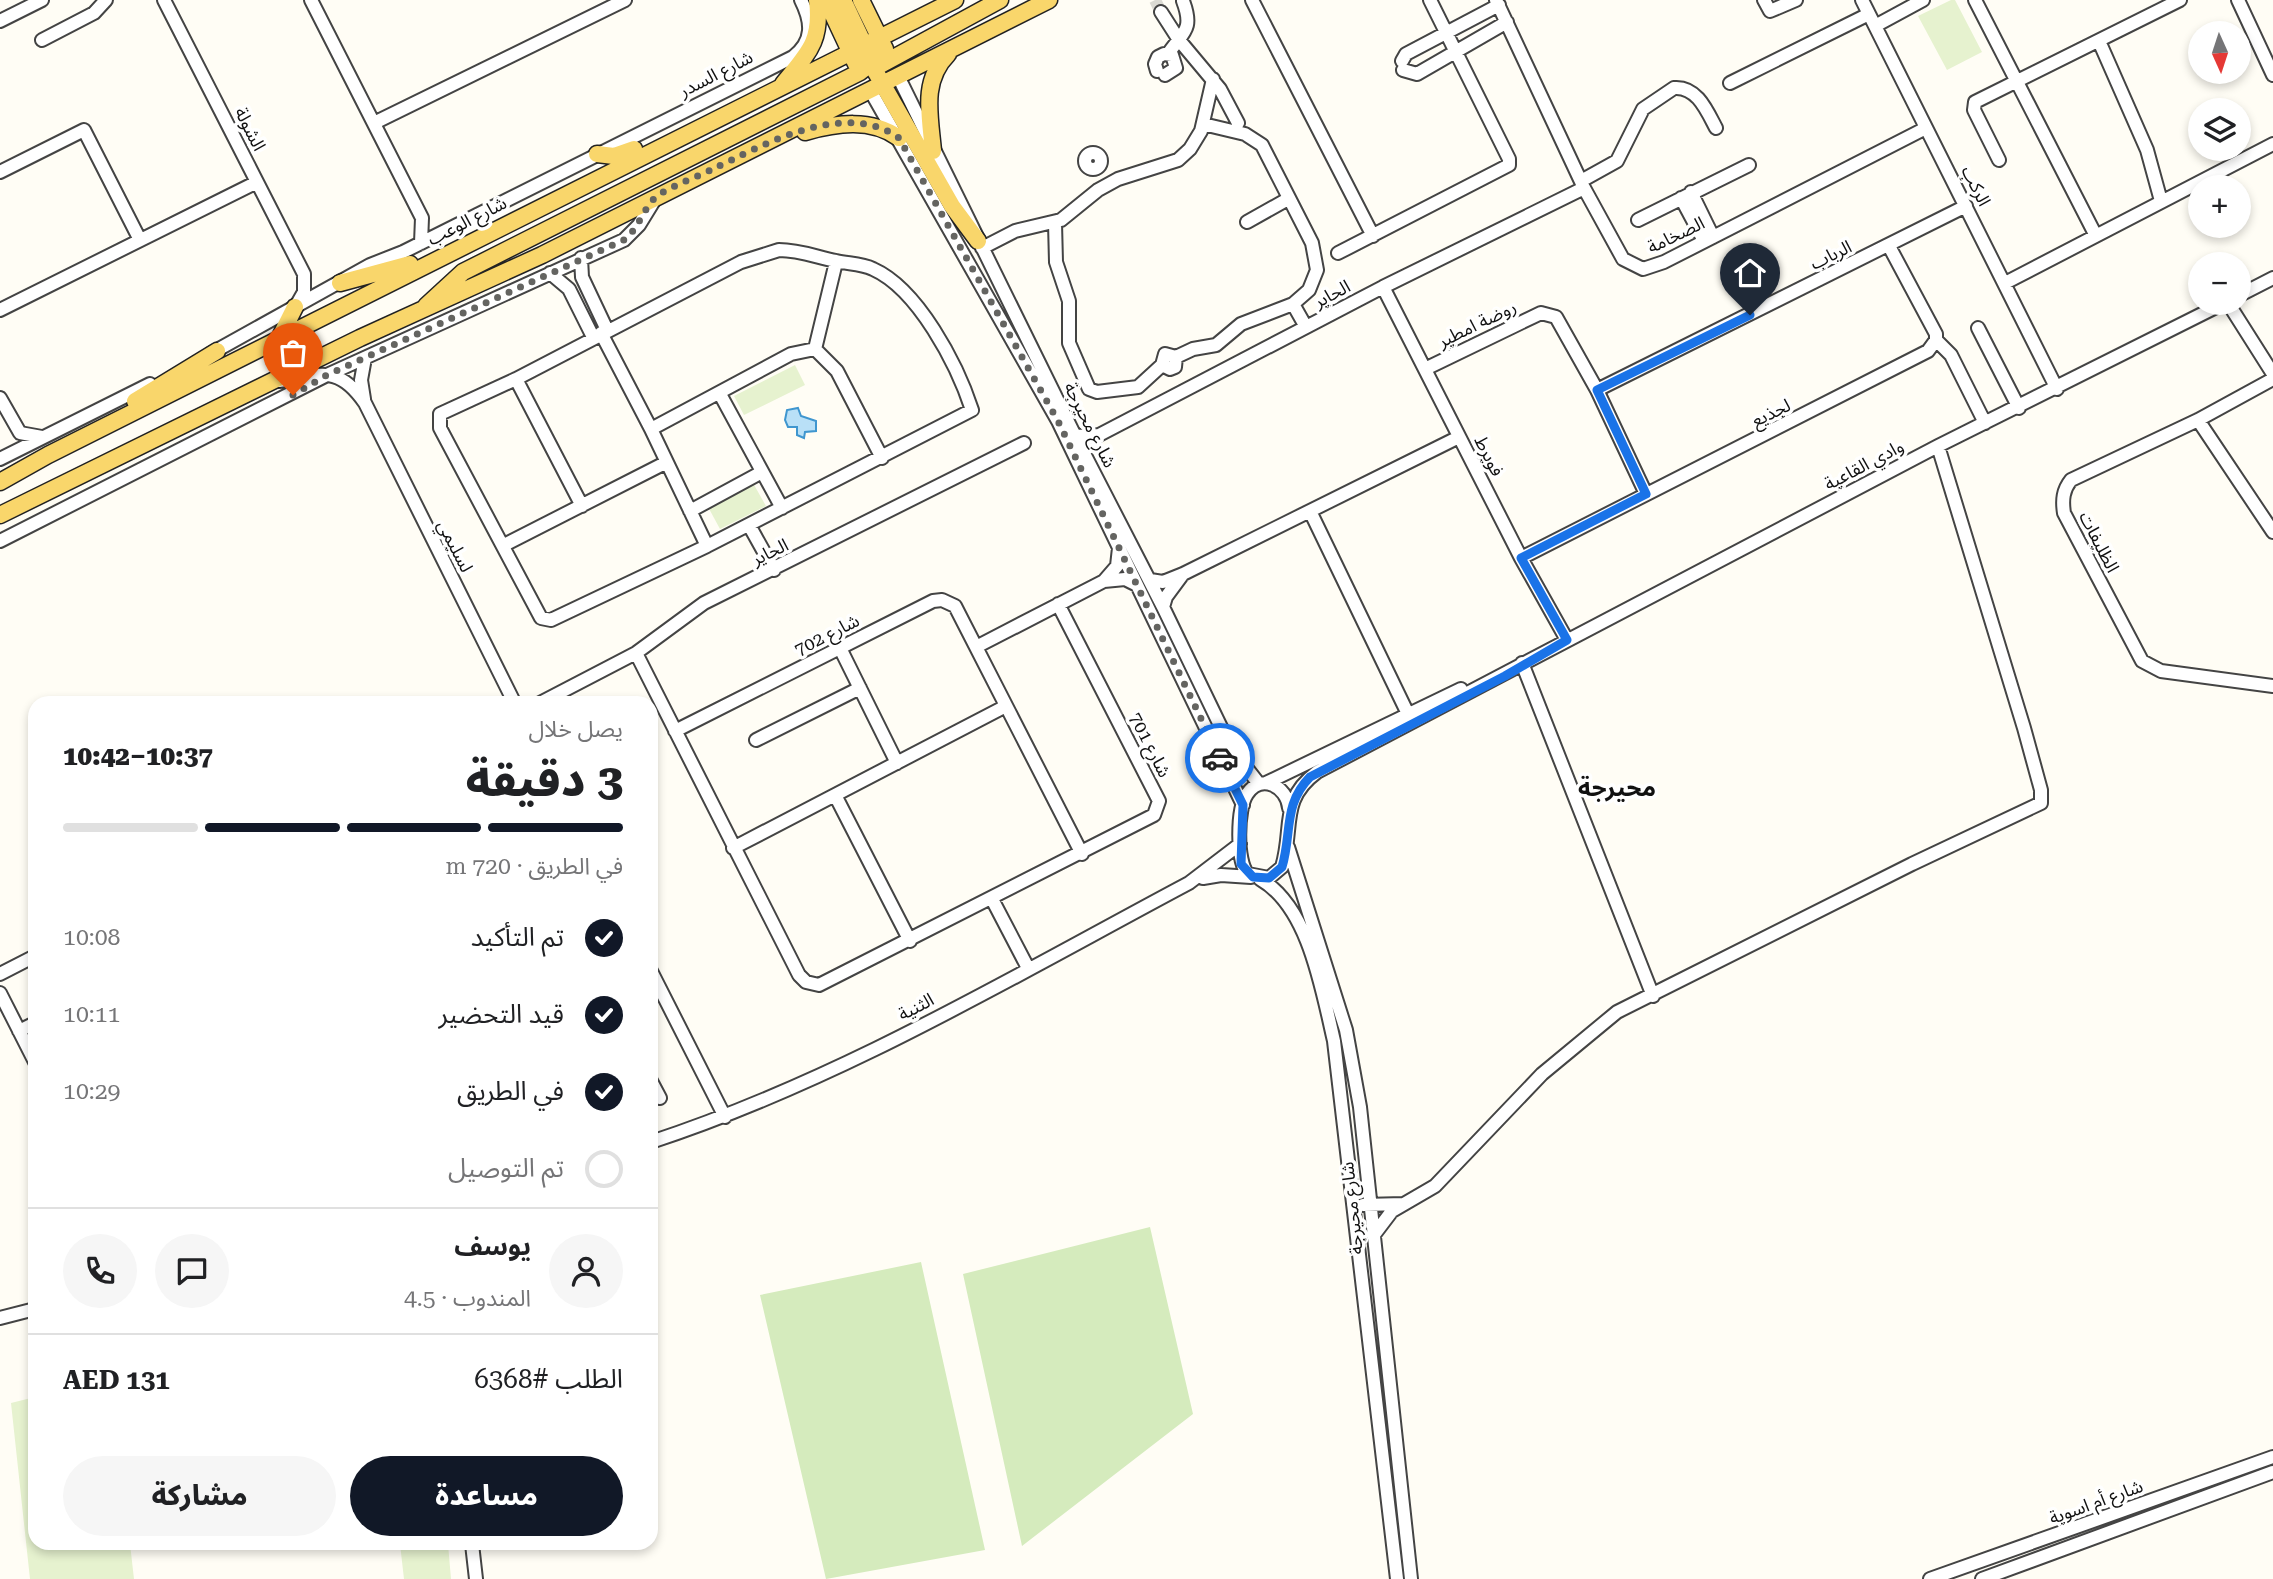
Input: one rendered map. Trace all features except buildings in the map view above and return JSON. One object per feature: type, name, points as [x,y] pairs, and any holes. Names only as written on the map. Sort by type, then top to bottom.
[{"type":"main road","points":[[780,88],[816,41],[819,22],[817,0]]},
{"type":"main road","points":[[826,0],[858,51],[885,75],[884,83],[951,206],[980,244]]},
{"type":"main road","points":[[843,0],[858,51]]},
{"type":"main road","points":[[861,0],[880,40],[881,52],[868,80],[884,83]]},
{"type":"main road","name":"شارع الوعب","points":[[0,482],[442,255],[858,51],[955,0]]},
{"type":"main road","points":[[423,311],[441,290],[463,272],[1000,0]]},
{"type":"main road","points":[[0,515],[772,141],[1049,0]]},
{"type":"main road","points":[[933,151],[929,97],[931,78],[943,60],[963,43]]},
{"type":"main road","points":[[772,141],[844,125],[878,126],[899,138]]},
{"type":"main road","points":[[597,154],[614,156],[646,145],[664,144]]},
{"type":"main road","points":[[340,283],[442,255]]},
{"type":"main road","points":[[279,339],[295,307]]},
{"type":"main road","points":[[48,455],[217,351]]},
{"type":"street","points":[[0,22],[42,0]]},
{"type":"street","points":[[42,40],[94,13],[106,0]]},
{"type":"street","name":"الشولة","points":[[164,0],[304,274]]},
{"type":"street","points":[[328,0],[313,3],[422,218],[435,229],[448,230]]},
{"type":"street","points":[[374,123],[625,0]]},
{"type":"street","name":"شارع السدر","points":[[597,154],[793,57],[802,50],[810,30],[810,19],[801,0]]},
{"type":"street","points":[[1252,0],[1373,236]]},
{"type":"street","points":[[1338,253],[1509,164],[1509,159],[1430,0]]},
{"type":"street","points":[[1764,0],[1770,12],[1796,0]]},
{"type":"street","name":"الركب","points":[[1862,0],[2057,389]]},
{"type":"street","points":[[1875,26],[1923,0]]},
{"type":"street","points":[[1975,0],[2095,234]]},
{"type":"street","points":[[1999,160],[1973,105],[2017,80],[2180,0]]},
{"type":"street","points":[[2238,0],[2273,75]]},
{"type":"street","points":[[1161,73],[1172,74],[1177,64],[1168,54],[1188,23],[1183,1]]},
{"type":"street","points":[[1497,3],[1406,54],[1402,65],[1417,74],[1507,22]]},
{"type":"street","name":"الصخامة","points":[[1497,3],[1582,184],[1623,259],[1630,264],[1652,267],[1926,128]]},
{"type":"street","points":[[1161,12],[1179,40],[1213,79],[1238,123]]},
{"type":"street","points":[[1730,83],[1869,14]]},
{"type":"street","points":[[2099,41],[2147,150],[2161,201]]},
{"type":"street","points":[[980,244],[1015,231],[1055,223],[1101,188],[1128,175],[1178,160],[1191,149],[1203,124],[1213,79]]},
{"type":"street","name":"شارع محيرجة","points":[[884,83],[899,138],[1058,421],[1119,547],[1163,607],[1231,748],[1262,784],[1280,788],[1289,801],[1290,808]]},
{"type":"street","name":"شارع محيرجة","points":[[884,83],[933,151],[980,244],[1089,464],[1243,805]]},
{"type":"street","name":"الحاير","points":[[1075,436],[1099,435],[1582,184],[1617,161],[1643,109],[1674,88],[1686,89],[1697,97],[1716,128]]},
{"type":"street","points":[[1055,223],[1056,262],[1069,301],[1069,343],[1088,389],[1097,392],[1138,387],[1163,365],[1165,354],[1177,357],[1193,349],[1216,345],[1241,324],[1293,304],[1309,290],[1317,264],[1312,243],[1268,155],[1257,141],[1245,134],[1203,124]]},
{"type":"street","points":[[0,172],[84,130],[140,240]]},
{"type":"street","points":[[2005,283],[2273,144]]},
{"type":"street","name":"شارع الوعب","points":[[2,458],[217,351],[370,265],[448,230],[597,154]]},
{"type":"street","points":[[1638,220],[1749,165]]},
{"type":"street","points":[[1095,169],[1101,188]]},
{"type":"street","points":[[0,310],[257,182]]},
{"type":"street","points":[[0,541],[327,375],[630,236],[658,195]]},
{"type":"street","points":[[1686,195],[1708,239]]},
{"type":"street","points":[[1247,222],[1289,198]]},
{"type":"street","name":"الرباب","points":[[1597,390],[1966,206]]},
{"type":"street","points":[[421,243],[422,218]]},
{"type":"street","points":[[1889,246],[1936,334],[1936,340],[1951,355],[1985,423]]},
{"type":"street","points":[[779,250],[800,250],[836,262],[871,267],[909,295],[932,325],[972,408],[971,412],[707,546],[544,620],[538,615],[439,423],[443,410],[516,379],[600,333],[758,256],[779,250]]},
{"type":"street","points":[[581,258],[582,277],[600,333]]},
{"type":"street","points":[[815,349],[836,262]]},
{"type":"street","points":[[550,273],[569,289],[600,333],[651,429],[707,546]]},
{"type":"street","points":[[304,274],[320,285],[340,283]]},
{"type":"street","points":[[295,307],[304,292],[304,274]]},
{"type":"street","points":[[2251,289],[2273,278]]},
{"type":"street","name":"فويرط","points":[[1383,287],[1521,558],[1567,640]]},
{"type":"street","points":[[1293,304],[1306,327]]},
{"type":"street","name":"روضة امطير","points":[[1425,369],[1541,313],[1549,312],[1556,317],[1597,390],[1646,494]]},
{"type":"street","name":"وادي القاعية","points":[[1290,808],[1297,791],[1317,772],[1505,676],[1522,663],[1938,446],[2202,315]]},
{"type":"street","points":[[2234,315],[2273,377]]},
{"type":"street","points":[[1978,328],[2019,408]]},
{"type":"street","name":"لجذيع","points":[[1521,558],[1917,357],[1928,351],[1936,340]]},
{"type":"street","points":[[651,429],[792,354],[815,349]]},
{"type":"street","points":[[815,349],[837,371],[882,458]]},
{"type":"street","name":"لسليمي","points":[[365,358],[361,380],[365,403]]},
{"type":"street","points":[[274,382],[327,375]]},
{"type":"street","name":"لسليمي","points":[[327,375],[348,381],[365,403],[510,696]]},
{"type":"street","name":"الظليفات","points":[[2273,377],[2198,420],[2071,480],[2063,496],[2064,513],[2142,661],[2161,671],[2273,686]]},
{"type":"street","points":[[516,379],[582,506]]},
{"type":"street","points":[[720,394],[782,508]]},
{"type":"street","points":[[0,398],[14,426],[15,443],[2,458]]},
{"type":"street","points":[[2198,420],[2273,532]]},
{"type":"street","points":[[14,426],[27,436],[46,436]]},
{"type":"street","points":[[1089,464],[1099,435]]},
{"type":"street","points":[[976,647],[1104,581],[1125,579],[1143,583],[1163,582],[1183,574],[1459,437]]},
{"type":"street","name":"الحاير","points":[[553,696],[636,653],[704,603],[1024,443]]},
{"type":"street","points":[[1373,1236],[1381,1221],[1435,1186],[1542,1074],[1616,1012],[1653,996],[1912,864],[2041,803],[2041,790],[2024,728],[1938,446]]},
{"type":"street","points":[[503,545],[665,463]]},
{"type":"street","points":[[690,511],[762,472]]},
{"type":"street","points":[[1310,511],[1408,714]]},
{"type":"street","points":[[749,525],[774,570]]},
{"type":"street","points":[[1104,581],[1117,566],[1119,547]]},
{"type":"street","points":[[1163,607],[1166,597],[1183,574]]},
{"type":"street","name":"شارع 702","points":[[675,732],[933,601],[942,600],[955,606],[1082,854]]},
{"type":"street","name":"شارع 701","points":[[733,848],[799,975],[806,982],[824,984],[1149,820],[1159,801],[1058,604]]},
{"type":"street","points":[[840,648],[897,763]]},
{"type":"street","points":[[636,653],[657,696]]},
{"type":"street","points":[[1522,663],[1653,996]]},
{"type":"street","name":"وادي القاعية","points":[[1262,784],[1507,667],[1522,663]]},
{"type":"street","points":[[756,740],[860,688]]},
{"type":"street","points":[[658,698],[733,848],[1006,706]]},
{"type":"street","points":[[1262,784],[1248,792],[1243,805],[1240,844],[1241,864],[1257,878],[1269,878],[1282,867],[1290,808]]},
{"type":"street","points":[[835,795],[910,941]]},
{"type":"street","name":"شارع محيرجة","points":[[1286,842],[1346,1030],[1360,1107],[1411,1579]]},
{"type":"street","name":"الثنية","points":[[658,1140],[725,1117],[815,1079],[1189,883],[1240,844]]},
{"type":"street","name":"الثنية","points":[[1189,883],[1221,875],[1257,878]]},
{"type":"street","name":"شارع محيرجة","points":[[1257,878],[1280,893],[1294,913],[1321,991],[1334,1041],[1397,1579]]},
{"type":"street","points":[[992,899],[1028,968]]},
{"type":"street","points":[[0,974],[28,960]]},
{"type":"street","points":[[658,985],[725,1117]]},
{"type":"street","points":[[0,993],[28,1048]]},
{"type":"street","points":[[19,1031],[28,1026]]},
{"type":"street","points":[[658,1094],[660,1098]]},
{"type":"street","points":[[1355,1206],[1404,1204]]},
{"type":"street","points":[[0,1318],[28,1311]]},
{"type":"street","name":"شارع أم اسوية","points":[[1930,1579],[2273,1457]]},
{"type":"street","name":"شارع أم اسوية","points":[[1982,1579],[2273,1472]]},
{"type":"street","points":[[473,1550],[476,1579]]},
{"type":"green space","points":[[1955,0],[1982,52],[1947,70],[1918,16]]},
{"type":"green space","points":[[795,365],[805,385],[744,415],[734,396]]},
{"type":"green space","points":[[753,483],[766,506],[720,529],[707,505]]},
{"type":"green space","points":[[1150,1227],[1193,1414],[1022,1546],[963,1274]]},
{"type":"green space","points":[[921,1262],[985,1550],[826,1579],[760,1295]]},
{"type":"green space","points":[[28,1399],[28,1550],[131,1550],[134,1579],[30,1579],[11,1403]]},
{"type":"green space","points":[[401,1550],[449,1550],[451,1579],[404,1579]]},
{"type":"water","points":[[798,408],[801,416],[816,421],[816,431],[805,432],[804,438],[797,435],[797,427],[788,427],[785,420],[787,410]]},
{"type":"tunnel","points":[[1155,0],[1161,12]]},
{"type":"way so far","points":[[293,395],[327,375],[474,310],[596,250],[624,240],[635,231],[658,195],[772,141],[832,125],[878,126],[899,138],[1058,421],[1220,758]]},
{"type":"district","name":"محيرجة","points":[[1617,788]]},
{"type":"route","points":[[1220,758],[1243,805],[1239,852],[1241,864],[1253,877],[1269,878],[1282,867],[1290,808],[1297,791],[1310,777],[1505,676],[1522,663],[1567,640],[1521,558],[1646,494],[1597,390],[1750,315]]}]
